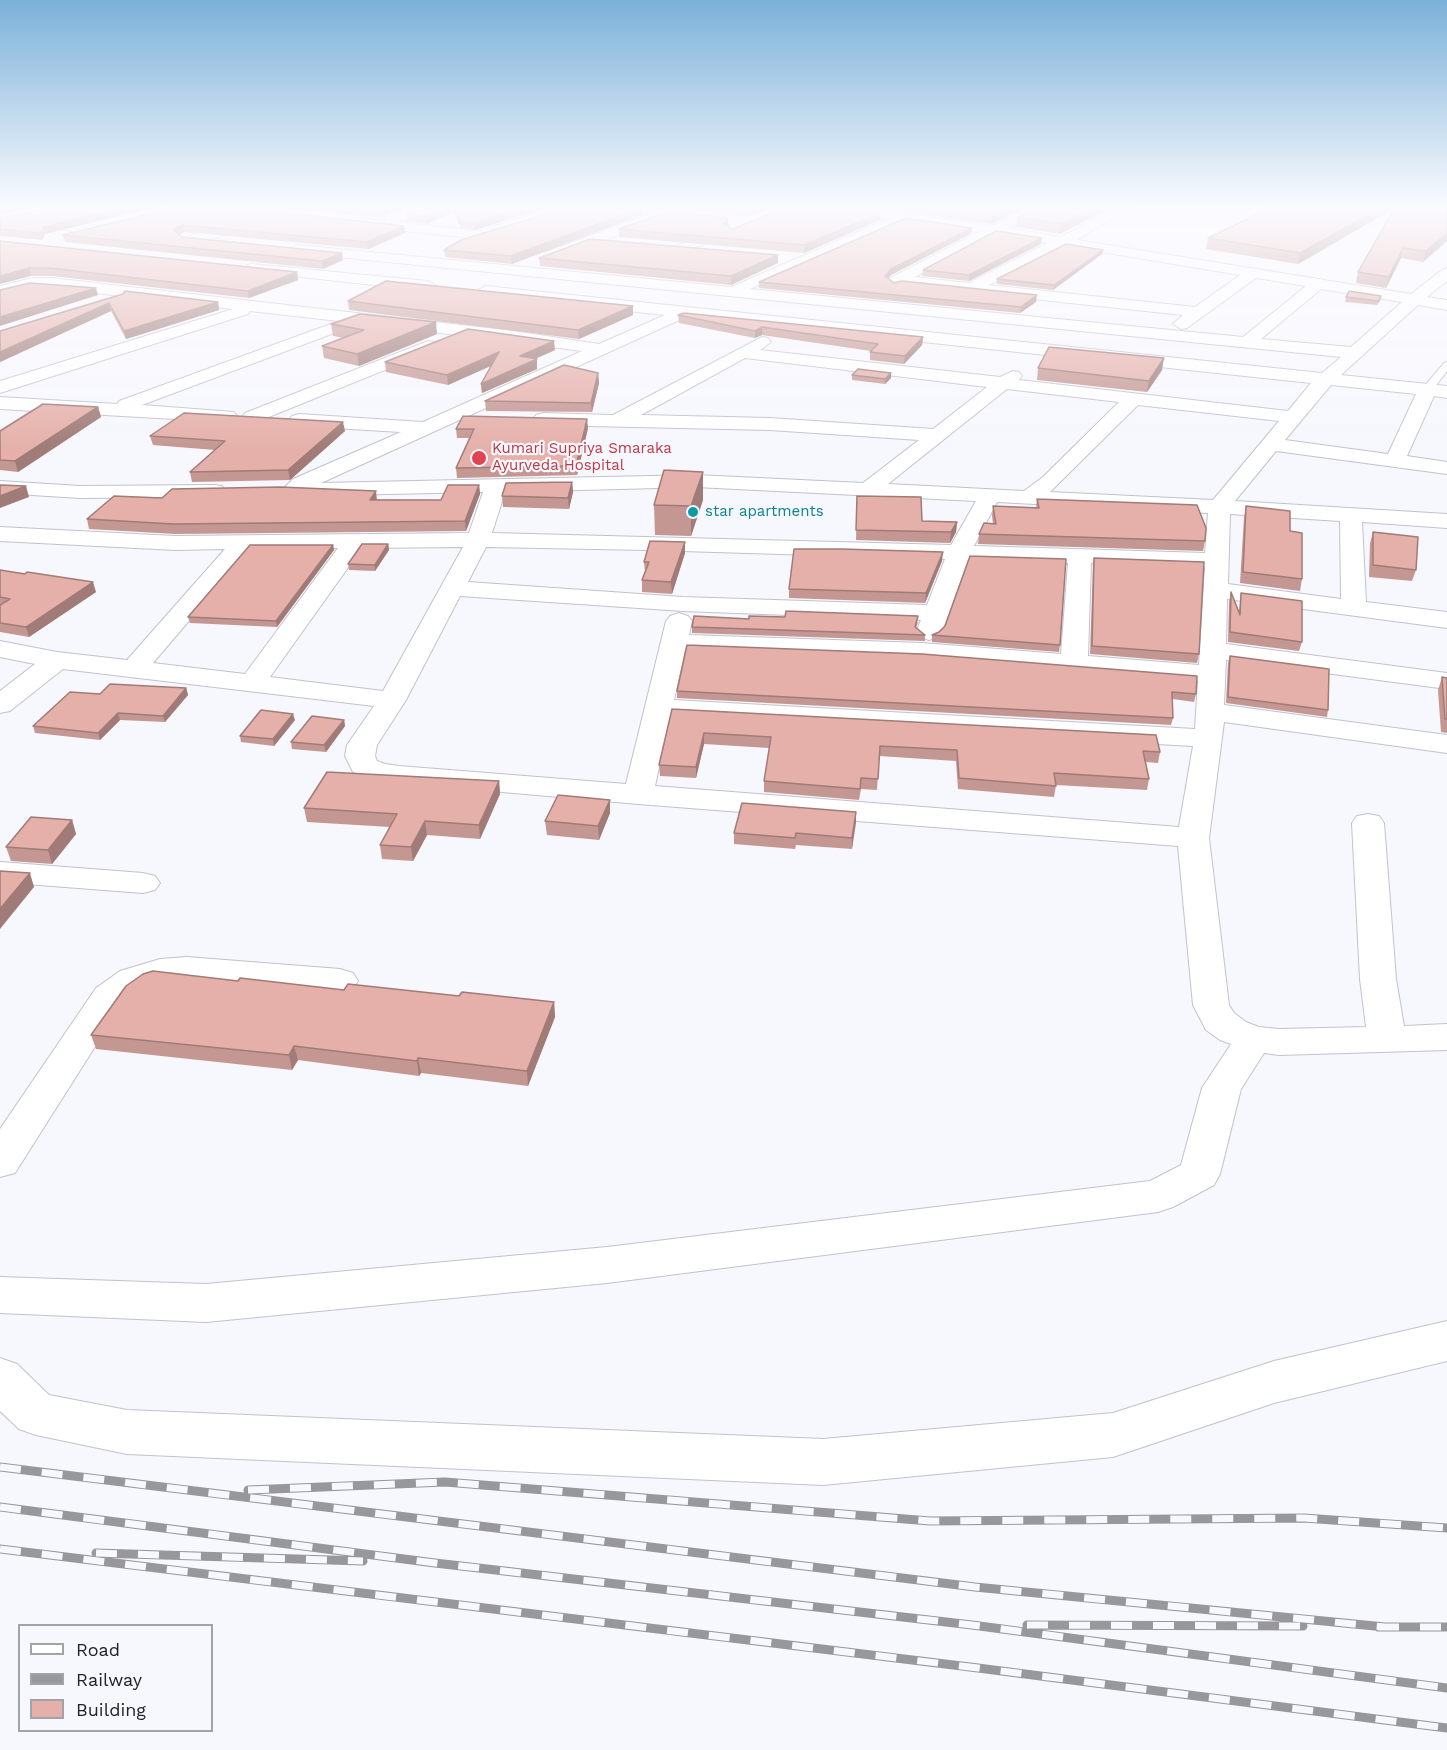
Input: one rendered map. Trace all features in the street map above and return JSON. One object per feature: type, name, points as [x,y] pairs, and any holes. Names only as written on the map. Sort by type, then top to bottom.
[{"type":"street","points":[[0,291],[22,287]]},
{"type":"street","points":[[72,287],[361,318],[601,349]]},
{"type":"street","points":[[0,387],[318,287]]},
{"type":"street","points":[[699,287],[1355,353]]},
{"type":"street","points":[[742,287],[282,490],[696,481],[1219,507],[1447,521]]},
{"type":"street","points":[[852,302],[883,287]]},
{"type":"street","points":[[959,287],[1198,312]]},
{"type":"street","points":[[1167,334],[1234,287]]},
{"type":"street","points":[[1247,342],[1315,287]]},
{"type":"street","points":[[1334,287],[1447,305]]},
{"type":"street","points":[[1430,287],[1326,379],[1219,507],[1210,725],[1193,838],[1211,1005],[1220,1021],[1233,1031],[1254,1039],[1278,1042],[1447,1037]]},
{"type":"street","points":[[464,289],[1437,391]]},
{"type":"street","points":[[1115,303],[1134,291]]},
{"type":"street","points":[[90,306],[128,293]]},
{"type":"street","points":[[114,410],[361,318]]},
{"type":"street","points":[[619,420],[794,323]]},
{"type":"street","points":[[252,417],[465,331]]},
{"type":"street","points":[[868,489],[1005,384],[1040,350]]},
{"type":"street","points":[[743,353],[1292,417]]},
{"type":"street","points":[[1395,460],[1409,424],[1437,391]]},
{"type":"street","points":[[1029,497],[1051,482],[1134,398]]},
{"type":"street","points":[[0,403],[426,428]]},
{"type":"street","points":[[770,424],[794,405]]},
{"type":"street","points":[[448,418],[494,418]]},
{"type":"street","points":[[528,419],[770,424],[938,435]]},
{"type":"street","points":[[1270,444],[1447,468]]},
{"type":"street","points":[[496,486],[478,540],[392,700],[362,745],[360,756],[364,766],[378,772],[399,775],[1193,838]]},
{"type":"street","points":[[0,487],[80,492],[230,491]]},
{"type":"street","points":[[17,516],[80,492]]},
{"type":"street","points":[[922,651],[959,552],[990,495]]},
{"type":"street","points":[[1351,516],[1354,608]]},
{"type":"street","points":[[0,534],[175,543],[478,540],[1217,560]]},
{"type":"street","points":[[252,683],[355,541]]},
{"type":"street","points":[[134,669],[244,542]]},
{"type":"street","points":[[1074,663],[1080,556]]},
{"type":"street","points":[[451,588],[683,604],[937,613]]},
{"type":"street","points":[[1215,590],[1447,620]]},
{"type":"street","points":[[638,795],[683,604]]},
{"type":"street","points":[[674,642],[922,651],[1074,663],[1212,662],[1447,681]]},
{"type":"street","points":[[0,649],[57,660],[392,700]]},
{"type":"street","points":[[0,705],[57,660]]},
{"type":"street","points":[[658,708],[1210,725],[1447,744]]},
{"type":"street","points":[[1368,823],[1378,979],[1387,1039]]},
{"type":"street","points":[[0,872],[143,883]]},
{"type":"street","points":[[0,1162],[109,996],[133,979],[159,970],[187,968],[340,981]]},
{"type":"street","points":[[0,1295],[207,1303],[607,1265],[1158,1196],[1199,1174],[1222,1088],[1254,1039]]},
{"type":"street","points":[[0,1379],[36,1414],[127,1432],[823,1462],[1113,1435],[1274,1382],[1447,1341]]},
{"type":"lane","points":[[1437,391],[1447,365]]},
{"type":"building","points":[[14,287],[96,288],[0,317],[0,290]]},
{"type":"building","points":[[211,287],[259,287],[248,291]]},
{"type":"building","points":[[375,287],[442,287],[633,306],[578,330],[348,301]]},
{"type":"building","points":[[808,287],[957,287],[1037,295],[1021,307]]},
{"type":"building","points":[[125,291],[218,302],[124,331],[109,303],[0,352],[0,331],[123,294]]},
{"type":"building","points":[[1349,291],[1381,296],[1379,301],[1346,297]]},
{"type":"building","points":[[684,313],[923,337],[905,356],[870,352],[878,344],[762,327],[755,331],[678,315]]},
{"type":"building","points":[[360,314],[436,322],[357,354],[322,346],[364,330],[331,324]]},
{"type":"building","points":[[468,329],[554,341],[520,356],[537,359],[481,384],[499,352],[447,375],[385,362]]},
{"type":"building","points":[[1049,347],[1164,358],[1149,381],[1038,368]]},
{"type":"building","points":[[564,365],[598,373],[591,403],[485,401]]},
{"type":"building","points":[[858,369],[891,373],[885,379],[852,375]]},
{"type":"building","points":[[43,404],[98,407],[15,461],[0,460],[0,431]]},
{"type":"building","points":[[184,413],[343,422],[288,470],[190,472],[225,441],[150,436]]},
{"type":"building","points":[[463,416],[587,419],[576,466],[456,468],[474,429],[456,429]]},
{"type":"building","points":[[664,470],[703,472],[691,506],[654,505]]},
{"type":"building","points":[[572,482],[568,498],[502,496],[506,483]]},
{"type":"building","points":[[0,485],[26,486],[0,496]]},
{"type":"building","points":[[448,485],[479,485],[465,521],[173,524],[87,519],[114,496],[162,498],[172,489],[280,487],[376,491],[370,500],[441,500]]},
{"type":"building","points":[[857,496],[921,497],[922,521],[957,522],[951,532],[856,530]]},
{"type":"building","points":[[1037,499],[1197,505],[1206,528],[1205,541],[979,534],[984,523],[996,524],[993,506],[1039,508]]},
{"type":"building","points":[[1246,506],[1290,511],[1290,531],[1302,533],[1302,579],[1243,572]]},
{"type":"building","points":[[1373,532],[1418,537],[1416,570],[1373,565]]},
{"type":"building","points":[[650,541],[685,542],[671,582],[642,580],[649,562],[644,562]]},
{"type":"building","points":[[362,544],[388,544],[375,565],[348,564]]},
{"type":"building","points":[[250,545],[333,545],[276,621],[188,617]]},
{"type":"building","points":[[794,549],[943,552],[926,593],[789,589]]},
{"type":"building","points":[[970,556],[1066,559],[1060,645],[932,635],[945,626]]},
{"type":"building","points":[[1094,558],[1204,562],[1199,654],[1092,646]]},
{"type":"building","points":[[0,570],[93,582],[26,627],[0,623],[0,605],[10,599],[0,597]]},
{"type":"building","points":[[1231,592],[1240,615],[1241,593],[1302,601],[1302,642],[1230,632]]},
{"type":"building","points":[[786,611],[918,616],[915,627],[925,635],[692,627],[694,616],[749,619],[749,616],[785,617]]},
{"type":"building","points":[[687,645],[922,654],[1197,676],[1196,694],[1172,692],[1173,718],[677,691]]},
{"type":"building","points":[[1230,656],[1329,669],[1328,710],[1228,697]]},
{"type":"building","points":[[1442,677],[1447,678],[1447,719],[1445,719]]},
{"type":"building","points":[[110,684],[186,688],[163,716],[118,713],[98,733],[33,726],[70,692],[100,694]]},
{"type":"building","points":[[672,709],[1156,735],[1160,752],[1143,751],[1149,779],[1054,773],[1056,786],[959,778],[957,750],[880,746],[878,779],[861,778],[860,789],[764,781],[771,737],[704,733],[696,767],[659,765]]},
{"type":"building","points":[[261,710],[293,714],[273,739],[240,736]]},
{"type":"building","points":[[312,716],[344,720],[324,745],[291,742]]},
{"type":"building","points":[[327,772],[499,781],[479,825],[425,821],[411,847],[380,845],[397,814],[304,808]]},
{"type":"building","points":[[558,795],[610,800],[598,826],[545,821]]},
{"type":"building","points":[[742,803],[856,812],[852,838],[796,833],[795,838],[734,833]]},
{"type":"building","points":[[31,817],[72,820],[48,850],[6,847]]},
{"type":"building","points":[[0,871],[30,873],[0,909]]},
{"type":"building","points":[[153,971],[344,990],[348,984],[459,996],[462,992],[554,1002],[527,1071],[294,1046],[289,1055],[91,1035],[126,986],[143,974]]},
{"type":"railway","points":[[0,1467],[975,1587],[1385,1627]]},
{"type":"railway","points":[[248,1490],[445,1482],[930,1521],[1304,1518],[1447,1528]]},
{"type":"railway","points":[[0,1507],[435,1563],[972,1625],[1447,1688]]},
{"type":"railway","points":[[0,1549],[978,1668],[1447,1728]]},
{"type":"railway","points":[[96,1553],[363,1561]]},
{"type":"railway","points":[[1027,1625],[1303,1626]]},
{"type":"railway","points":[[1378,1627],[1385,1627]]},
{"type":"railway","points":[[1385,1627],[1447,1627]]},
{"type":"place","name":"Kumari Supriya Smaraka Ayurveda Hospital","points":[[479,458]]},
{"type":"place","name":"star apartments","points":[[693,512]]}]
